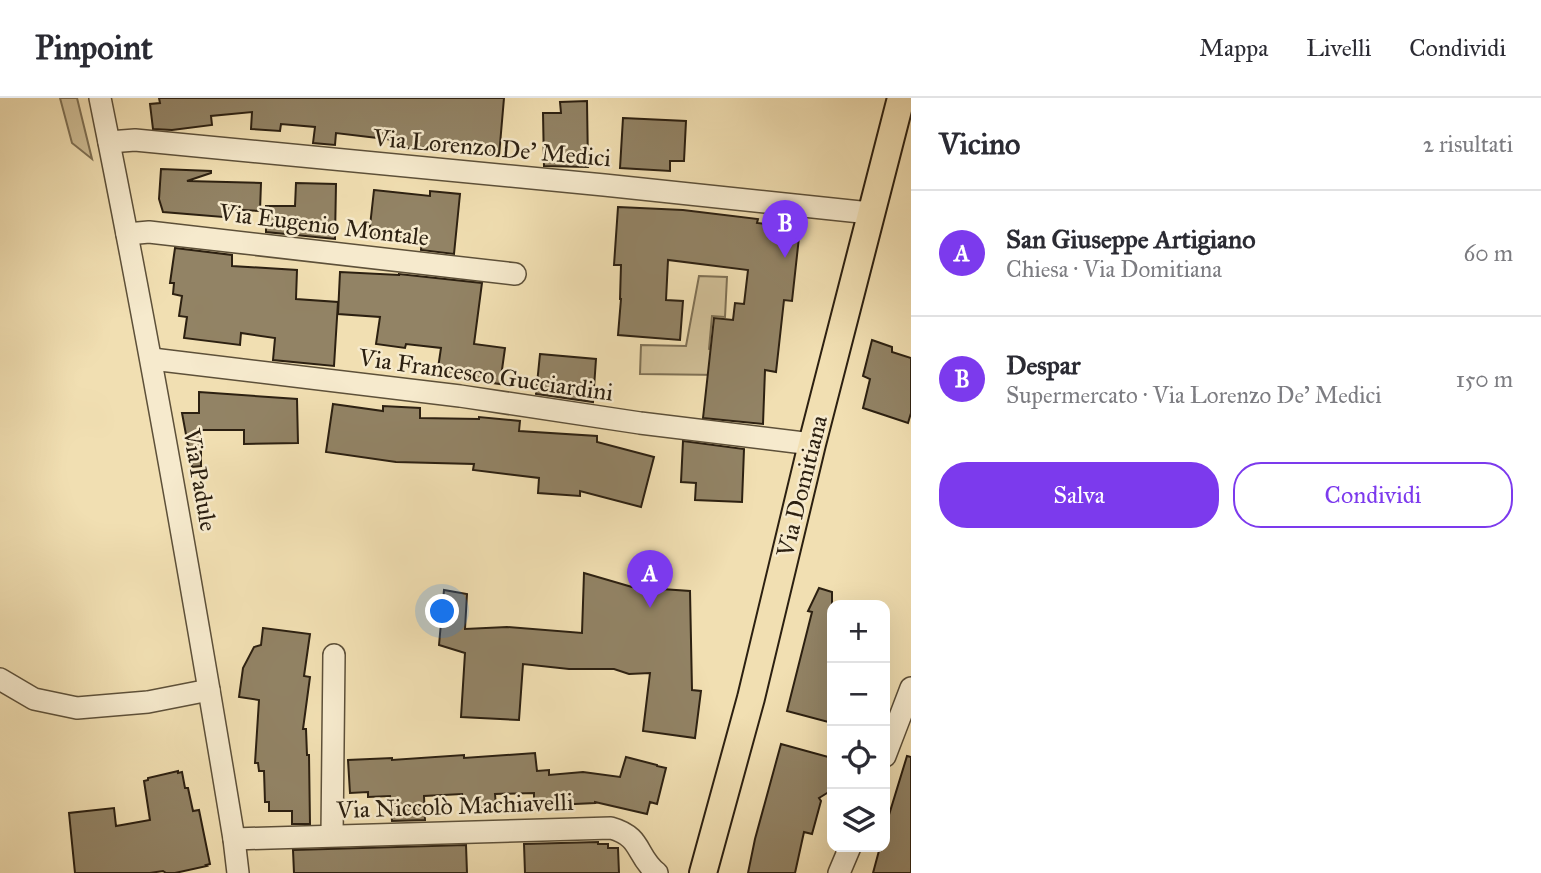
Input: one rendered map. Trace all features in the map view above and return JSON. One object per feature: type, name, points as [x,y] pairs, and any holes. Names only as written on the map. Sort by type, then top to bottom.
[{"type":"main road","name":"Via Domitiana","points":[[703,873],[751,698],[812,444],[901,98]]},
{"type":"street","name":"Via Padule","points":[[100,98],[152,359],[238,873]]},
{"type":"street","name":"Via Lorenzo De' Medici","points":[[109,142],[149,141],[870,213]]},
{"type":"street","name":"Via Eugenio Montale","points":[[127,234],[149,232],[515,274]]},
{"type":"street","name":"Via Francesco Gucciardini","points":[[152,359],[460,396],[640,423],[812,444]]},
{"type":"street","points":[[332,835],[334,655]]},
{"type":"street","points":[[0,679],[34,699],[77,708],[148,702],[209,691]]},
{"type":"street","points":[[890,743],[911,688]]},
{"type":"street","name":"Via Niccolò Machiavelli","points":[[234,839],[611,828],[625,832],[634,840],[641,854],[657,873]]},
{"type":"street","points":[[839,873],[848,852]]},
{"type":"shaded area","points":[[60,98],[77,98],[92,159],[72,143]]},
{"type":"shaded area","points":[[699,276],[727,277],[725,317],[712,316],[709,349],[723,351],[720,375],[640,374],[641,345],[686,346]]},
{"type":"building","points":[[159,98],[504,98],[499,156],[465,153],[466,145],[395,149],[394,140],[336,133],[335,145],[313,143],[315,127],[281,124],[280,131],[251,129],[252,112],[211,116],[212,125],[172,130],[153,129],[150,104],[160,103]]},
{"type":"building","points":[[587,101],[588,167],[544,166],[543,113],[561,113],[560,102]]},
{"type":"building","points":[[623,118],[686,121],[684,161],[670,161],[670,171],[620,168]]},
{"type":"building","points":[[161,169],[211,171],[187,181],[261,183],[260,211],[224,209],[223,217],[163,212],[159,199]]},
{"type":"building","points":[[296,183],[336,184],[335,239],[266,232],[266,206],[295,206]]},
{"type":"building","points":[[374,190],[430,196],[430,191],[460,194],[454,254],[421,250],[422,240],[369,235]]},
{"type":"building","points":[[618,207],[683,210],[758,219],[757,223],[800,228],[792,301],[784,300],[776,372],[765,370],[763,424],[703,418],[714,318],[733,320],[735,303],[744,304],[748,270],[668,260],[666,300],[683,301],[680,340],[618,335],[621,265],[614,265]]},
{"type":"building","points":[[175,248],[232,255],[232,266],[297,270],[296,299],[338,302],[334,366],[273,360],[275,338],[241,333],[240,345],[184,338],[187,317],[179,316],[182,296],[173,294],[174,283],[170,283]]},
{"type":"building","points":[[340,272],[399,274],[482,283],[474,344],[505,348],[500,384],[437,375],[441,348],[406,344],[405,348],[376,344],[380,317],[338,314]]},
{"type":"building","points":[[872,340],[892,347],[892,352],[911,358],[911,413],[908,423],[863,408],[870,379],[863,376]]},
{"type":"building","points":[[540,354],[596,359],[593,402],[536,394]]},
{"type":"building","points":[[199,392],[297,399],[298,443],[244,444],[244,430],[201,430],[201,466],[192,467],[182,413],[199,413]]},
{"type":"building","points":[[333,404],[383,411],[383,406],[420,408],[420,418],[479,417],[520,421],[519,431],[597,436],[597,442],[654,457],[641,507],[580,491],[580,496],[538,493],[539,478],[473,470],[474,464],[396,462],[326,452]]},
{"type":"building","points":[[683,441],[744,449],[742,502],[695,500],[696,483],[681,482]]},
{"type":"building","points":[[584,573],[632,587],[690,591],[692,690],[701,691],[695,738],[643,731],[650,673],[629,674],[614,669],[569,669],[523,664],[519,720],[461,717],[465,653],[439,645],[444,590],[467,594],[465,629],[507,627],[582,633]]},
{"type":"building","points":[[819,588],[832,592],[832,600],[827,600],[827,722],[787,711],[812,612],[808,611]]},
{"type":"building","points":[[263,628],[310,634],[304,676],[310,677],[303,729],[306,729],[309,755],[310,824],[292,824],[292,811],[269,811],[269,802],[265,802],[264,771],[259,771],[258,763],[255,763],[259,700],[239,697],[243,668],[254,647],[261,645]]},
{"type":"building","points":[[781,744],[827,757],[827,793],[819,798],[821,801],[812,834],[804,832],[795,873],[748,873]]},
{"type":"building","points":[[535,753],[537,771],[549,770],[549,775],[583,772],[620,777],[626,757],[666,768],[657,804],[650,802],[647,814],[595,802],[534,806],[534,793],[495,794],[496,806],[462,808],[462,794],[424,796],[425,820],[392,821],[390,796],[368,797],[368,792],[350,793],[348,760],[464,755],[464,758]]},
{"type":"building","points":[[907,756],[911,757],[911,873],[873,873],[879,852],[890,852],[890,812]]},
{"type":"building","points":[[182,772],[185,788],[188,788],[193,811],[199,810],[210,864],[175,873],[75,873],[69,813],[114,808],[116,826],[150,820],[144,781]]},
{"type":"building","points":[[524,844],[608,844],[608,848],[618,848],[619,873],[525,873]]},
{"type":"building","points":[[466,845],[467,873],[294,873],[293,850]]},
{"type":"place","name":"Despar","points":[[785,258]]},
{"type":"place","name":"San Giuseppe Artigiano","points":[[650,608]]}]
